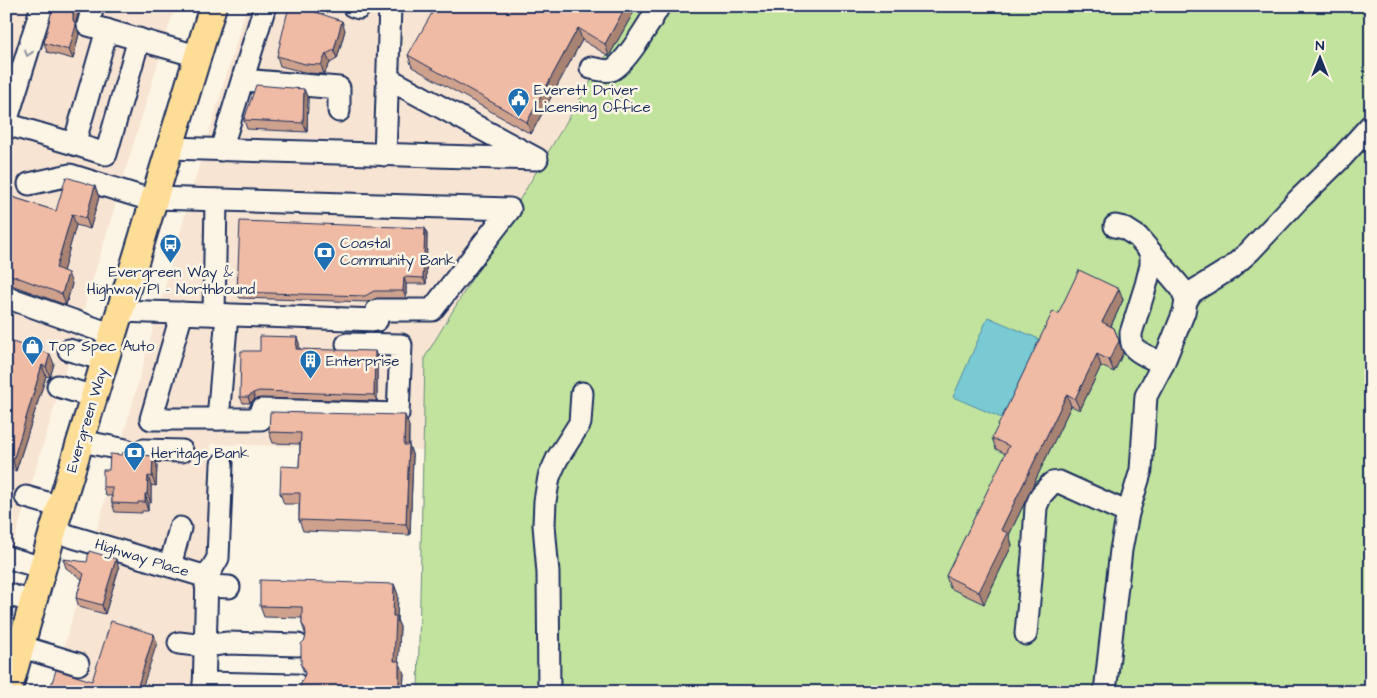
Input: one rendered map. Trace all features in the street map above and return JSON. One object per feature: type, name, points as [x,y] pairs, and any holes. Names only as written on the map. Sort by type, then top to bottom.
[{"type":"main road","name":"Evergreen Way","points":[[8,692],[14,644],[34,602],[57,519],[213,6]]},
{"type":"street","points":[[42,6],[6,123],[106,154],[139,39]]},
{"type":"street","points":[[93,6],[88,25],[197,56]]},
{"type":"street","points":[[221,150],[265,6]]},
{"type":"street","points":[[384,155],[390,6]]},
{"type":"street","points":[[591,68],[609,71],[617,67],[642,35],[659,6]]},
{"type":"street","points":[[74,144],[107,30]]},
{"type":"street","points":[[169,148],[536,159],[387,78]]},
{"type":"street","points":[[243,80],[339,88],[339,111]]},
{"type":"street","points":[[1105,692],[1121,550],[1128,513],[1141,470],[1146,396],[1163,364],[1184,312],[1186,301],[1192,292],[1231,268],[1250,251],[1371,126]]},
{"type":"street","points":[[6,297],[116,323],[182,313],[377,320],[377,310],[432,310],[510,209],[216,200],[154,200],[70,175],[29,184]]},
{"type":"street","points":[[216,200],[220,315],[218,419]]},
{"type":"street","points":[[1115,226],[1124,228],[1138,237],[1182,289],[1186,301]]},
{"type":"street","points":[[1151,253],[1151,265],[1132,333],[1132,346],[1163,364]]},
{"type":"street","points":[[182,313],[151,419],[261,419],[261,410],[398,414],[401,345],[347,344]]},
{"type":"street","points":[[69,350],[105,360]]},
{"type":"street","points":[[58,386],[94,397]]},
{"type":"street","points":[[549,692],[548,573],[544,525],[545,501],[550,476],[557,459],[580,423],[582,393]]},
{"type":"street","points":[[81,440],[135,450],[182,452]]},
{"type":"street","points":[[222,464],[218,558],[206,582],[229,587]]},
{"type":"street","points":[[1026,634],[1036,508],[1041,496],[1052,484],[1060,482],[1128,513]]},
{"type":"street","name":"Highway Place","points":[[26,497],[57,519],[206,582],[204,687]]},
{"type":"street","points":[[170,566],[180,528]]},
{"type":"street","points":[[6,557],[43,568]]},
{"type":"street","points":[[6,594],[34,602]]},
{"type":"street","points":[[179,643],[205,646],[228,643],[298,645]]},
{"type":"street","points":[[14,644],[78,664]]},
{"type":"street","points":[[204,687],[297,685]]},
{"type":"shaded area","points":[[6,6],[175,6],[6,568],[6,182],[15,151],[6,148]]},
{"type":"shaded area","points":[[247,6],[636,6],[425,357],[424,450],[211,444],[209,531],[197,692],[49,692],[66,640],[196,176]]},
{"type":"green space","points":[[636,6],[1371,6],[1371,692],[418,692],[425,357]]},
{"type":"water","points":[[988,317],[1046,342],[1011,422],[953,397]]},
{"type":"building","points":[[53,6],[74,6],[73,20],[76,25],[69,50],[44,43]]},
{"type":"building","points":[[289,6],[298,6],[342,21],[334,50],[326,54],[321,65],[305,64],[277,56]]},
{"type":"building","points":[[436,6],[626,6],[605,44],[578,28],[527,122],[408,55]]},
{"type":"building","points":[[256,85],[304,89],[303,123],[244,120]]},
{"type":"building","points":[[66,177],[95,186],[86,218],[72,214],[56,268],[68,273],[62,294],[6,273],[6,195],[56,211]]},
{"type":"building","points":[[240,221],[425,228],[423,278],[404,277],[403,291],[374,291],[365,296],[237,292]]},
{"type":"building","points":[[1079,270],[1119,289],[1102,322],[1114,328],[1119,341],[1109,360],[1097,354],[1075,399],[1067,394],[1001,530],[1008,533],[979,592],[946,576],[1009,446],[992,438],[1053,311],[1058,314]]},
{"type":"building","name":"Enterprise","points":[[260,336],[297,337],[296,349],[375,351],[374,395],[259,391],[248,397],[240,397],[241,351],[260,351]]},
{"type":"building","points":[[6,340],[50,354],[46,367],[42,365],[13,461],[6,459],[6,362],[8,357],[6,357]]},
{"type":"building","points":[[270,412],[405,415],[404,445],[409,445],[406,524],[299,520],[300,493],[280,493],[281,466],[299,467],[301,433],[269,432]]},
{"type":"building","name":"Heritage Bank","points":[[131,450],[140,453],[140,455],[153,456],[152,477],[148,476],[145,502],[138,502],[138,504],[112,503],[112,487],[103,487],[103,470],[109,470],[110,454],[122,455],[122,453]]},
{"type":"building","points":[[89,551],[116,559],[102,605],[76,598],[84,574],[63,559],[87,562]]},
{"type":"building","points":[[260,580],[394,584],[393,616],[396,616],[394,661],[399,661],[399,692],[300,692],[305,674],[304,668],[301,665],[301,644],[305,640],[306,634],[302,624],[302,607],[260,606]]},
{"type":"building","points":[[111,621],[154,634],[136,692],[49,692],[56,670],[92,681]]},
{"type":"place","name":"Everett Driver Licensing Office","points":[[518,118]]},
{"type":"place","name":"Evergreen Way & Highway Pl - Northbound","points":[[171,263]]},
{"type":"place","name":"Coastal Community Bank","points":[[324,271]]},
{"type":"place","name":"Top Spec Auto","points":[[33,365]]},
{"type":"place","name":"Enterprise","points":[[310,380]]},
{"type":"place","name":"Heritage Bank","points":[[135,472]]}]
